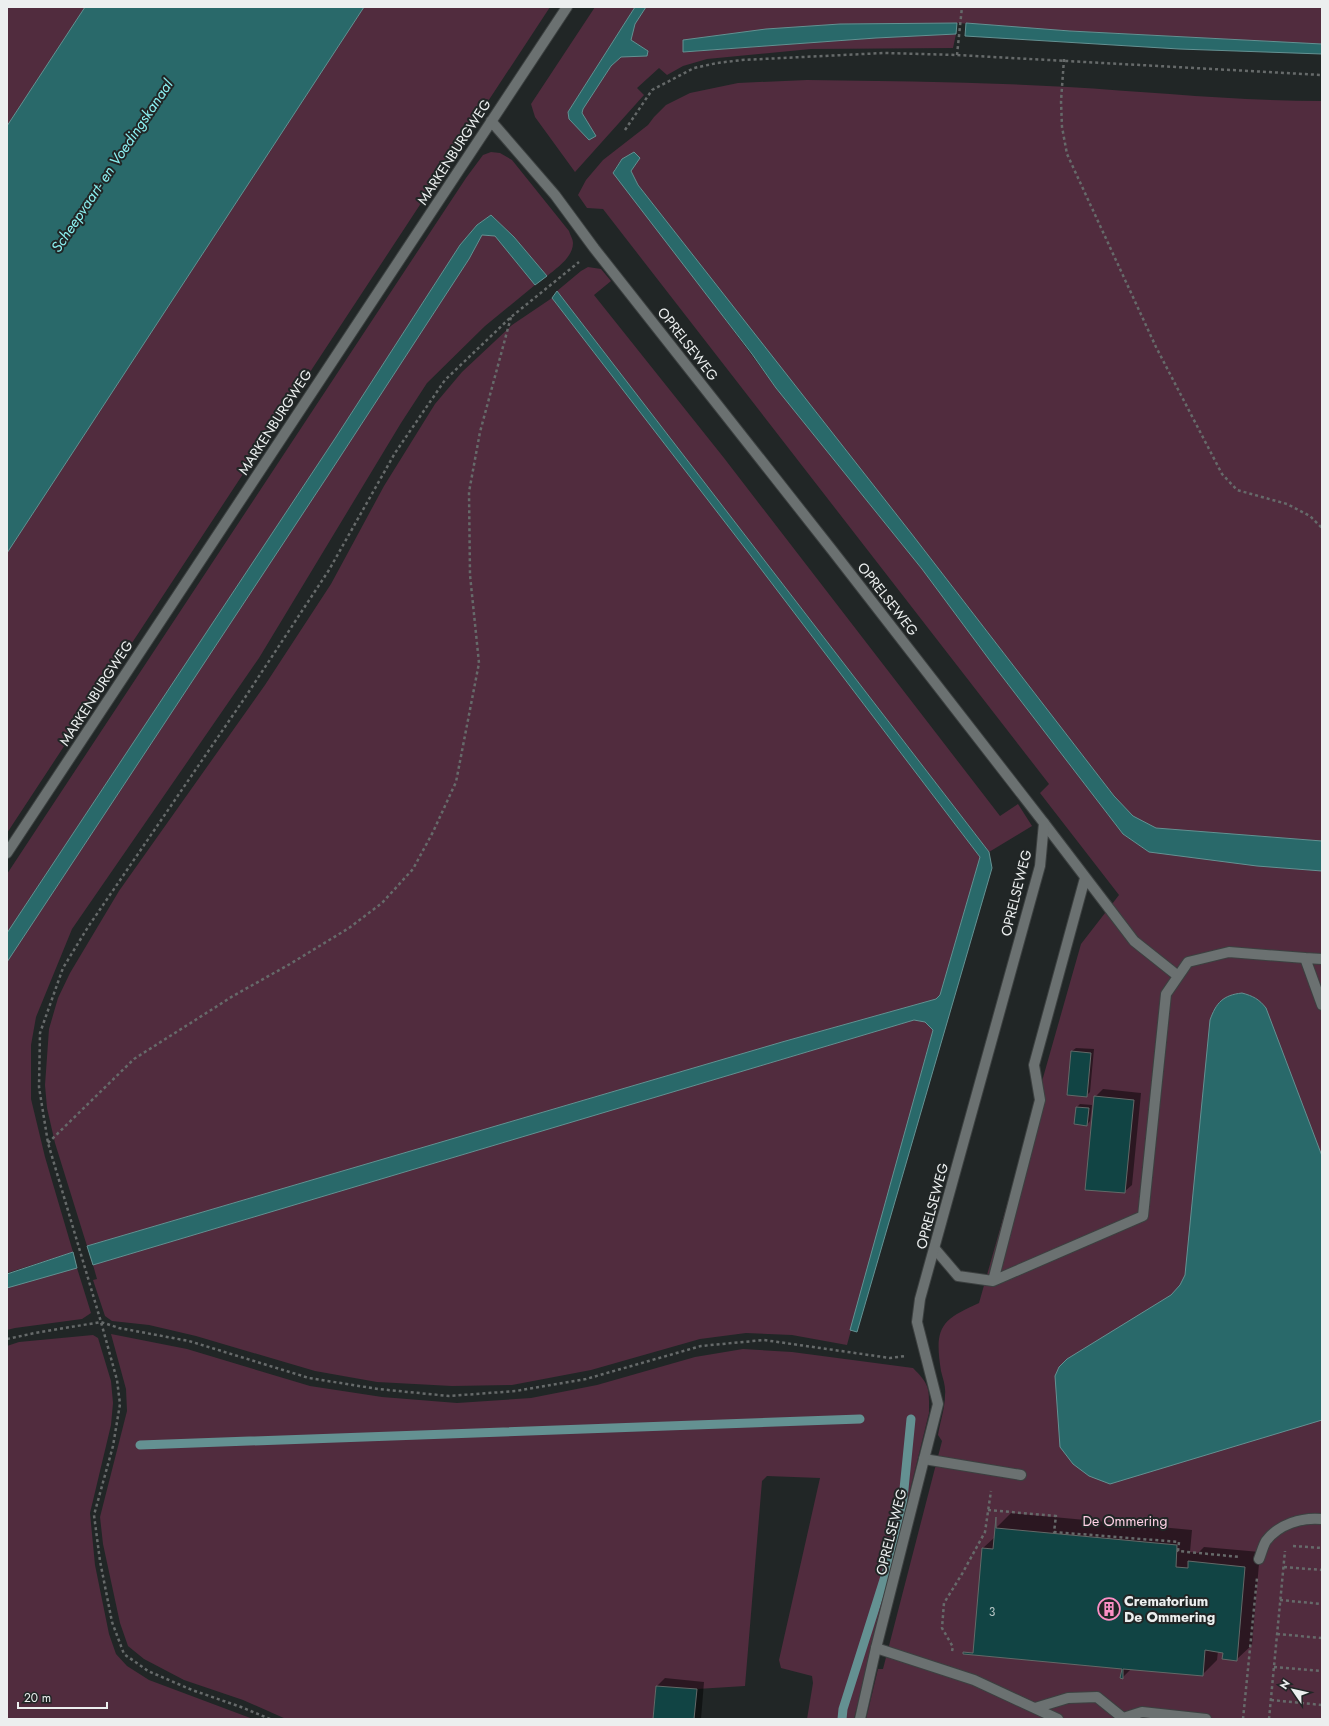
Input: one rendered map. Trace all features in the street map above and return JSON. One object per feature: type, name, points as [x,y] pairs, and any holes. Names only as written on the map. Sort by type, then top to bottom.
[{"type":"street","name":"MARKENBURGWEG","points":[[7,853],[567,7]]},
{"type":"street","name":"OPRELSEWEG","points":[[492,121],[555,195],[594,248],[832,550],[1044,823],[1040,866],[920,1300],[917,1322],[938,1404],[876,1648],[860,1719]]},
{"type":"street","points":[[1044,823],[1134,941],[1178,976]]},
{"type":"street","points":[[994,1281],[1040,1100],[1034,1065],[1085,878]]},
{"type":"street","points":[[935,1250],[958,1276],[994,1281],[1143,1216],[1166,994],[1178,976],[1188,962],[1229,952],[1322,959]]},
{"type":"street","points":[[1305,958],[1322,1004]]},
{"type":"street","points":[[924,1459],[1021,1475]]},
{"type":"street","points":[[1259,1559],[1266,1542],[1278,1530],[1294,1522],[1314,1518],[1322,1519]]},
{"type":"street","points":[[876,1648],[974,1680],[1058,1719]]},
{"type":"street","points":[[1035,1708],[1068,1698],[1097,1697],[1122,1719],[1142,1712],[1206,1719]]},
{"type":"path","points":[[957,54],[962,9]]},
{"type":"path","points":[[625,130],[652,90],[694,68],[717,63],[788,57],[884,53],[957,54],[1322,75]]},
{"type":"path","points":[[1064,60],[1061,101],[1062,127],[1067,154],[1156,347],[1222,474],[1237,490],[1287,504],[1310,516],[1322,528]]},
{"type":"path","points":[[270,1719],[192,1690],[148,1671],[124,1654],[112,1622],[100,1561],[94,1515],[113,1446],[120,1404],[116,1380],[101,1322],[70,1222],[48,1143],[39,1087],[40,1033],[63,968],[88,927],[244,699],[329,570],[394,453],[445,380],[511,317],[594,248]]},
{"type":"path","points":[[48,1143],[134,1059],[232,996],[290,964],[349,928],[382,904],[413,869],[433,832],[456,782],[479,663],[470,575],[469,492],[480,432],[511,317]]},
{"type":"path","points":[[7,1340],[35,1333],[101,1322],[119,1328],[189,1341],[310,1378],[378,1389],[449,1396],[516,1390],[586,1379],[701,1346],[764,1340],[890,1358],[925,1353]]},
{"type":"path","points":[[948,1671],[953,1647],[942,1628],[944,1603],[985,1532],[995,1470]]},
{"type":"path","points":[[988,1510],[1056,1516],[1054,1532],[1179,1542],[1178,1551],[1259,1559],[1243,1719]]},
{"type":"path","points":[[1269,1719],[1286,1545],[1322,1548]]},
{"type":"path","points":[[1284,1567],[1322,1570]]},
{"type":"path","points":[[1280,1600],[1322,1604]]},
{"type":"path","points":[[1277,1634],[1322,1638]]},
{"type":"path","points":[[1274,1667],[1322,1671]]},
{"type":"path","points":[[1271,1700],[1322,1705]]},
{"type":"green space","points":[[7,7],[85,7],[7,126]]},
{"type":"green space","points":[[364,7],[550,7],[7,833],[7,553]]},
{"type":"green space","points":[[595,7],[635,7],[568,112],[595,136],[582,113],[583,109],[611,66],[621,57],[648,51],[631,40],[635,24],[646,7],[1322,7],[1322,44],[1070,31],[957,23],[840,24],[766,29],[683,40],[684,52],[876,38],[956,34],[953,48],[811,49],[707,59],[683,66],[667,75],[659,68],[637,88],[644,95],[575,172],[535,117],[531,104]]},
{"type":"green space","name":"De Ommering","points":[[807,80],[1003,84],[1226,98],[1322,101],[1322,841],[1155,828],[1133,816],[1114,796],[911,533],[638,185],[631,171],[639,158],[634,152],[622,159],[614,170],[776,388],[922,569],[991,662],[1123,834],[1149,852],[1322,859],[1322,1719],[866,1719],[878,1669],[883,1669],[942,1441],[938,1435],[945,1392],[939,1356],[940,1335],[948,1320],[979,1303],[1081,944],[1119,895],[1040,793],[1049,784],[603,209],[587,208],[578,195],[586,180],[603,160],[648,125],[666,105],[690,93],[738,83]]},
{"type":"green space","points":[[491,152],[500,153],[512,160],[569,231],[573,240],[570,253],[564,262],[547,276],[514,237],[491,215],[477,225],[460,245],[336,437],[7,933],[7,874],[466,178],[483,155]]},
{"type":"green space","points":[[482,235],[495,236],[535,285],[485,326],[427,383],[401,423],[259,658],[72,929],[36,1017],[31,1045],[31,1099],[45,1157],[73,1252],[7,1273],[7,962],[327,477],[469,259]]},
{"type":"green space","points":[[588,267],[601,269],[611,281],[594,295],[724,458],[1000,816],[1018,804],[1032,826],[989,852],[557,291]]},
{"type":"green space","points":[[552,298],[748,552],[980,857],[940,995],[936,999],[782,1042],[87,1246],[55,1143],[47,1108],[45,1085],[49,1029],[58,998],[70,973],[119,891],[265,685],[331,584],[384,486],[435,404],[462,372],[512,325]]},
{"type":"green space","points":[[914,1020],[926,1022],[933,1030],[847,1345],[792,1335],[746,1333],[700,1339],[591,1370],[512,1385],[452,1386],[377,1382],[315,1371],[196,1336],[149,1325],[112,1321],[105,1316],[93,1280],[97,1279],[93,1265]]},
{"type":"green space","points":[[77,1268],[91,1313],[82,1319],[7,1330],[7,1288]]},
{"type":"green space","points":[[111,1334],[187,1349],[310,1386],[382,1397],[457,1403],[531,1398],[597,1385],[695,1357],[743,1349],[792,1352],[913,1368],[923,1379],[928,1388],[929,1413],[854,1719],[807,1719],[813,1683],[812,1676],[781,1668],[779,1660],[820,1478],[767,1476],[762,1481],[745,1686],[697,1689],[656,1686],[653,1719],[286,1719],[243,1700],[184,1680],[144,1659],[128,1646],[120,1623],[103,1544],[100,1517],[127,1411],[126,1389]]},
{"type":"green space","points":[[93,1335],[98,1338],[111,1381],[113,1403],[111,1425],[90,1513],[95,1565],[109,1634],[116,1654],[127,1666],[149,1680],[253,1719],[7,1719],[7,1346],[19,1342]]},
{"type":"water","name":"Scheepvaart- en Voedingskanaal","points":[[85,7],[364,7],[7,553],[7,126]]},
{"type":"water","points":[[635,7],[646,7],[635,24],[631,40],[648,51],[647,56],[621,57],[611,66],[583,109],[582,113],[596,136],[589,140],[569,119],[568,112]]},
{"type":"water","points":[[957,23],[956,34],[876,38],[683,52],[683,40],[766,29],[840,24]]},
{"type":"water","points":[[966,23],[1070,31],[1322,44],[1322,54],[1179,49],[965,36]]},
{"type":"water","points":[[634,152],[640,158],[631,171],[638,185],[911,533],[1114,796],[1133,816],[1156,828],[1322,841],[1322,871],[1257,866],[1149,852],[1123,834],[991,662],[922,569],[776,388],[752,354],[613,173],[622,159]]},
{"type":"water","points":[[491,215],[514,237],[547,276],[535,285],[495,236],[482,235],[469,259],[327,477],[7,962],[7,933],[336,437],[460,245],[477,225]]},
{"type":"water","points":[[557,291],[989,852],[992,868],[857,1332],[850,1330],[933,1030],[925,1022],[914,1020],[93,1265],[87,1246],[782,1042],[936,999],[940,995],[980,857],[748,552],[552,298]]},
{"type":"water","points":[[1242,993],[1256,998],[1266,1008],[1322,1156],[1322,1420],[1110,1484],[1089,1476],[1073,1464],[1060,1447],[1055,1376],[1059,1367],[1067,1359],[1171,1295],[1180,1285],[1185,1275],[1210,1020],[1221,1001],[1235,994]]},
{"type":"water","points":[[73,1252],[77,1268],[7,1288],[7,1274]]},
{"type":"building","points":[[1071,1051],[1091,1053],[1087,1097],[1067,1095]]},
{"type":"building","points":[[1094,1096],[1134,1100],[1125,1193],[1085,1190]]},
{"type":"building","points":[[1076,1107],[1089,1108],[1087,1126],[1074,1124]]},
{"type":"building","name":"Crematorium De Ommering","points":[[996,1517],[996,1528],[1177,1545],[1176,1567],[1188,1568],[1188,1561],[1245,1567],[1237,1661],[1222,1659],[1223,1653],[1205,1650],[1203,1676],[1123,1669],[1123,1679],[1120,1678],[1122,1669],[963,1654],[963,1652],[973,1653],[982,1548],[993,1549]]},
{"type":"building","points":[[656,1686],[697,1689],[694,1719],[653,1719]]},
{"type":"waterway","points":[[140,1445],[860,1419]]},
{"type":"waterway","points":[[842,1719],[843,1709],[900,1529],[911,1419]]},
{"type":"place","name":"Crematorium De Ommering","points":[[1109,1609]]}]
